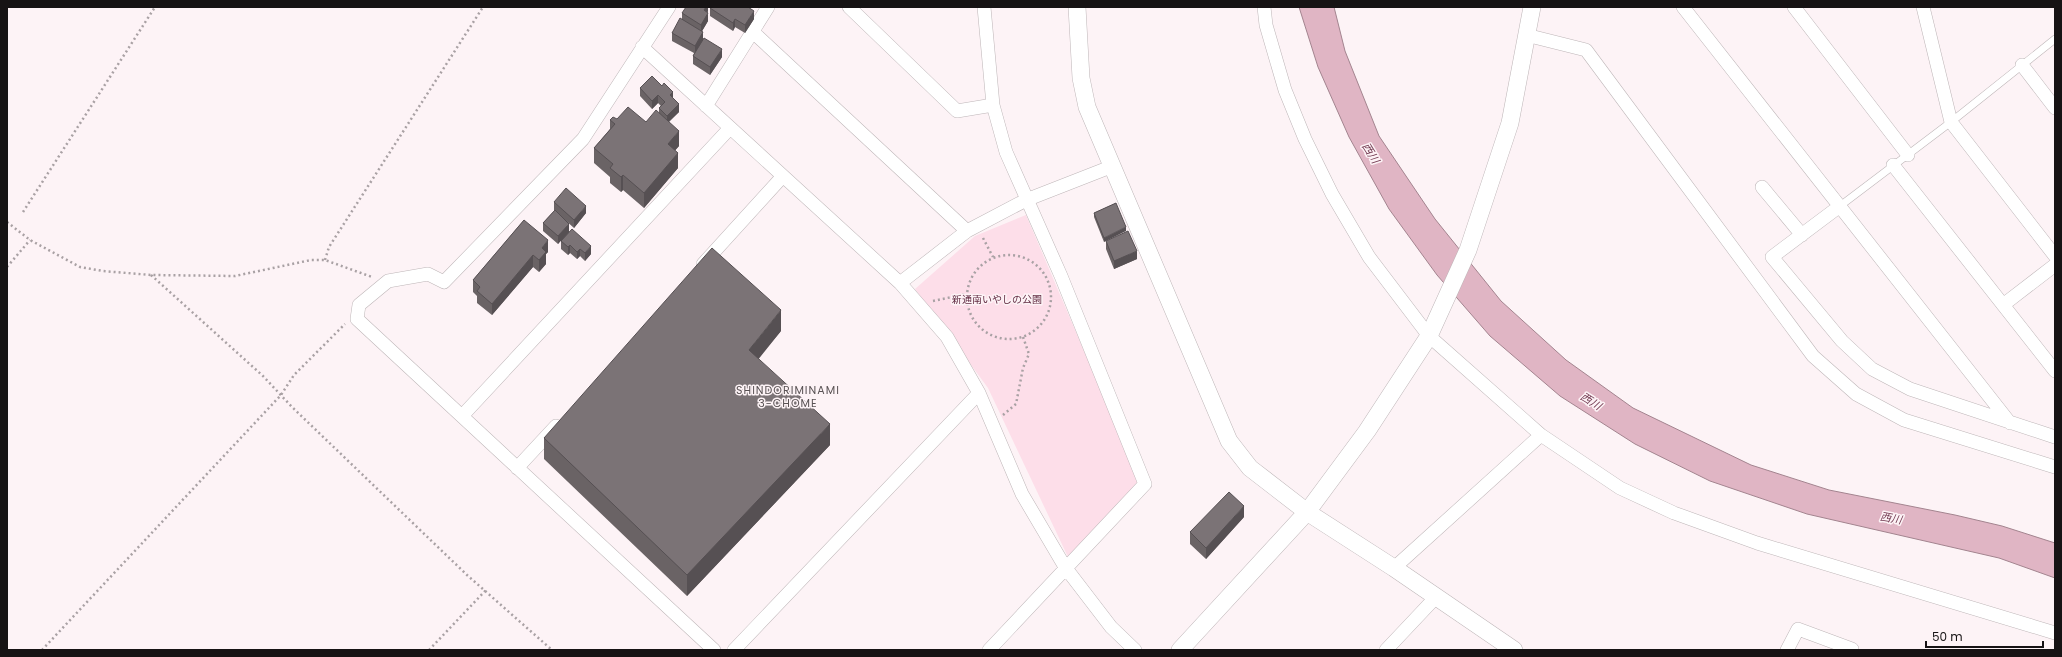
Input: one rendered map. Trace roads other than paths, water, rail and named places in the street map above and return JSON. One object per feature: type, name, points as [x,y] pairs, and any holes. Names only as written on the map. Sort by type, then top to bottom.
[{"type":"street","points":[[670,7],[642,47],[583,139],[444,282],[428,274],[388,280],[359,305],[357,319],[714,650]]},
{"type":"street","points":[[706,106],[768,7]]},
{"type":"street","points":[[849,7],[958,111],[993,105]]},
{"type":"street","points":[[984,7],[993,105],[1006,152],[1061,276],[1145,484],[989,650]]},
{"type":"street","points":[[1077,7],[1081,78],[1087,107],[1229,441],[1250,468],[1307,512],[1394,568],[1514,650]]},
{"type":"street","points":[[1264,7],[1266,25],[1285,90],[1305,139],[1332,194],[1369,257],[1429,336],[1541,435],[1620,488],[1674,513],[1757,543],[2055,633]]},
{"type":"street","points":[[1180,650],[1307,512],[1367,431],[1429,336],[1468,250],[1510,123],[1532,7]]},
{"type":"street","points":[[1683,7],[2010,423]]},
{"type":"street","points":[[1794,7],[1908,155]]},
{"type":"street","points":[[1923,7],[1951,122],[2055,256]]},
{"type":"street","points":[[753,32],[967,231]]},
{"type":"street","points":[[1526,35],[1586,50],[1813,356],[1856,394],[1904,420],[2055,467]]},
{"type":"street","points":[[642,47],[900,284],[947,337],[979,393],[1022,494],[1066,567],[1111,627],[1135,650]]},
{"type":"street","points":[[2022,65],[2055,108]]},
{"type":"street","points":[[462,416],[730,128]]},
{"type":"street","points":[[1893,165],[2055,371]]},
{"type":"street","points":[[900,284],[967,231],[1026,200],[1113,166]]},
{"type":"street","points":[[693,275],[783,176]]},
{"type":"street","points":[[1762,187],[1802,235]]},
{"type":"street","points":[[1840,206],[1772,257],[1842,341],[1872,369],[1910,389],[2055,437]]},
{"type":"street","points":[[2003,305],[2055,265]]},
{"type":"street","points":[[734,650],[979,393]]},
{"type":"street","points":[[517,468],[565,415]]},
{"type":"street","points":[[1394,568],[1541,435]]},
{"type":"street","points":[[1386,650],[1436,597]]},
{"type":"street","points":[[1787,650],[1798,629],[1852,648],[1852,650]]},
{"type":"lane","points":[[1840,206],[1951,122],[2055,39]]},
{"type":"water","name":"西川","points":[[1299,7],[1334,7],[1345,51],[1379,136],[1435,219],[1501,301],[1566,360],[1633,408],[1751,465],[1829,490],[2002,526],[2055,543],[2055,578],[1999,558],[1807,514],[1710,481],[1635,444],[1560,396],[1490,336],[1437,275],[1389,209],[1349,137],[1318,67]]},
{"type":"district","name":"SHINDORIMINAMI 3-CHOME","points":[[788,396]]},
{"type":"park label","name":"新通南いやしの公園","points":[[997,299]]}]
